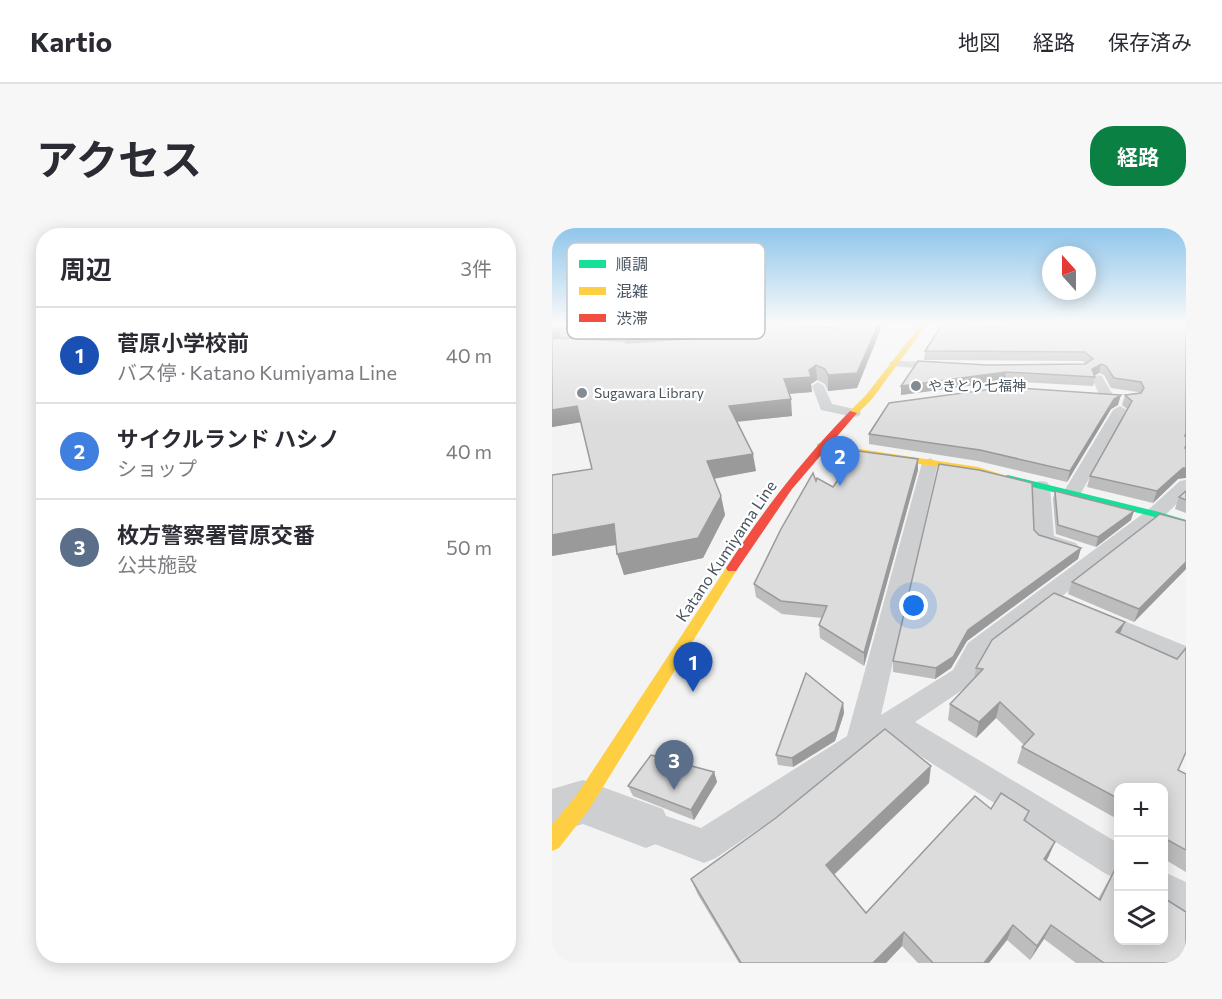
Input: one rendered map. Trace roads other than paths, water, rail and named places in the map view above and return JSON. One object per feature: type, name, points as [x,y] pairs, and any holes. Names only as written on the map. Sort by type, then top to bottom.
[{"type":"main road","name":"Katano Kumiyama Line","points":[[552,841],[568,806],[760,524],[820,447],[856,411],[899,357]]},
{"type":"main road","points":[[1101,395],[1124,403]]},
{"type":"main road","points":[[856,411],[879,407]]},
{"type":"main road","points":[[820,447],[978,470],[1155,514],[1186,524]]},
{"type":"street","points":[[568,806],[646,825]]},
{"type":"lane","points":[[894,364],[963,367]]},
{"type":"lane","points":[[1098,379],[1101,395]]},
{"type":"lane","points":[[818,386],[826,407],[856,411]]},
{"type":"lane","points":[[1072,493],[1124,403]]},
{"type":"lane","points":[[860,744],[930,463]]},
{"type":"lane","points":[[646,825],[705,846],[962,677],[977,649],[1065,604],[1099,556],[1155,514],[1186,485]]},
{"type":"lane","points":[[1041,486],[1044,539],[1099,556]]},
{"type":"lane","points":[[1065,604],[1186,656]]},
{"type":"lane","points":[[892,723],[1114,859]]},
{"type":"lane","points":[[1166,891],[1186,903]]},
{"type":"place","name":"やきとり七福神","points":[[916,386]]},
{"type":"place","name":"Sugawara Library","points":[[582,393]]},
{"type":"place","name":"サイクルランド ハシノ","points":[[840,486]]},
{"type":"place","name":"菅原小学校前","points":[[693,692]]},
{"type":"place","name":"枚方警察署菅原交番","points":[[674,790]]}]
